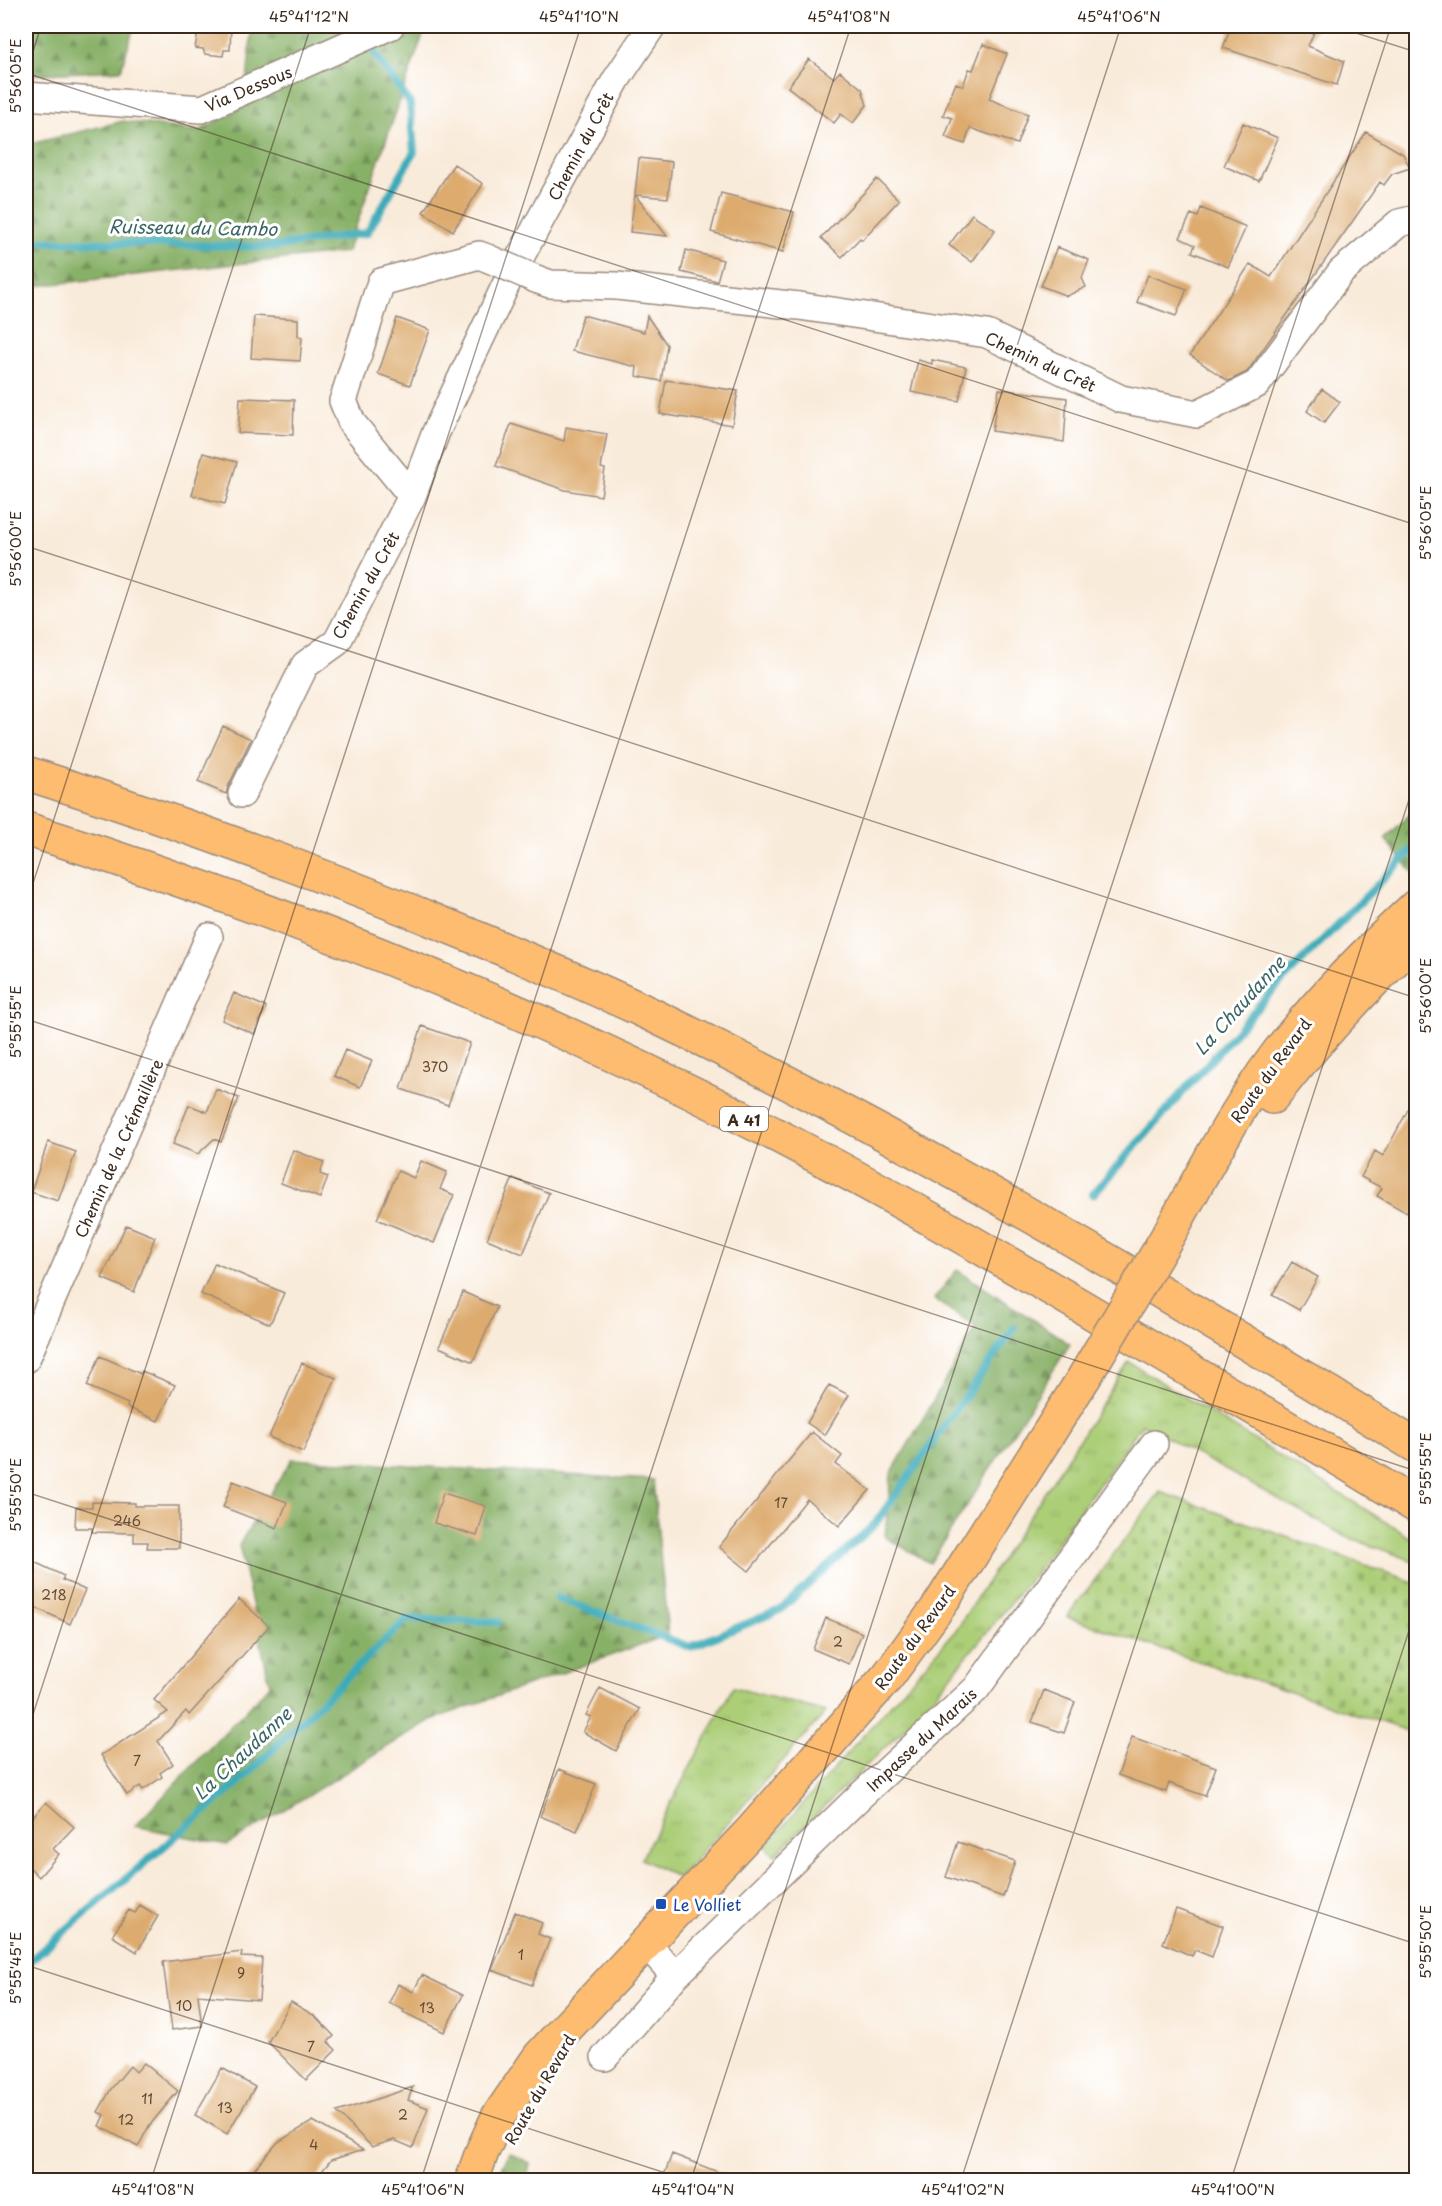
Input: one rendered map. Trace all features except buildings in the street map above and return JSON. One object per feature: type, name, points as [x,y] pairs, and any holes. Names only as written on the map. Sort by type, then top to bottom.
[{"type":"main road","points":[[26,773],[246,848],[394,904],[648,1013],[890,1136],[1004,1199],[1262,1351],[1416,1446]]},
{"type":"main road","name":"A 41","points":[[26,829],[224,896],[365,948],[624,1060],[741,1117],[975,1243],[1416,1506]]},
{"type":"main road","name":"Route du Revard","points":[[472,2181],[498,2117],[540,2056],[753,1829],[888,1676],[939,1606],[1085,1376],[1219,1144],[1256,1086],[1292,1035],[1355,963],[1416,906]]},
{"type":"main road","name":"Route du Revard","points":[[1173,1227],[1278,1090],[1339,1017],[1416,940]]},
{"type":"main road","name":"Route du Revard","points":[[489,2181],[516,2126],[592,1998]]},
{"type":"street","name":"Via Dessous","points":[[26,96],[202,110],[390,26]]},
{"type":"street","name":"Chemin du Crêt","points":[[242,794],[305,665],[337,642],[412,496],[436,432],[511,274],[616,80],[652,26]]},
{"type":"street","name":"Chemin du Crêt","points":[[412,496],[352,423],[342,402],[381,282],[479,255],[550,284],[617,286],[799,306],[987,334],[1121,399],[1197,414],[1257,384],[1341,273],[1399,223],[1416,219]]},
{"type":"street","name":"Chemin de la Crémaillère","points":[[26,1359],[209,937]]},
{"type":"street","name":"Impasse du Marais","points":[[605,2057],[675,1976],[859,1797],[976,1689],[1154,1444]]},
{"type":"street","points":[[645,1942],[675,1976]]},
{"type":"green space","points":[[26,26],[134,26],[121,70],[26,75]]},
{"type":"green space","points":[[252,26],[426,26],[347,252],[26,287],[26,145],[123,121],[199,131],[245,106]]},
{"type":"green space","points":[[1416,808],[1416,876],[1385,839]]},
{"type":"green space","points":[[957,1270],[1070,1344],[930,1563],[885,1537],[891,1474],[976,1327],[934,1299]]},
{"type":"green space","points":[[1129,1362],[1416,1541],[1416,1562],[1345,1536],[1142,1424],[1033,1576],[921,1712],[775,1855],[765,1847],[956,1630]]},
{"type":"green space","points":[[292,1459],[653,1480],[668,1635],[431,1720],[227,1845],[135,1826],[270,1685],[239,1545]]},
{"type":"green space","points":[[1160,1492],[1416,1583],[1416,1734],[1067,1617]]},
{"type":"green space","points":[[733,1687],[826,1712],[679,1878],[641,1859]]},
{"type":"green space","points":[[508,2153],[530,2163],[526,2180],[496,2180]]},
{"type":"waterway","name":"Ruisseau du Cambo","points":[[26,241],[273,247],[367,233],[414,152],[410,103],[372,50]]},
{"type":"waterway","name":"La Chaudanne","points":[[1093,1194],[1272,991],[1416,846]]},
{"type":"waterway","points":[[557,1598],[690,1647],[780,1610],[875,1524],[1014,1328]]},
{"type":"waterway","name":"La Chaudanne","points":[[26,1964],[236,1785],[407,1619],[498,1622]]},
{"type":"place","name":"Le Volliet","points":[[661,1904]]}]
